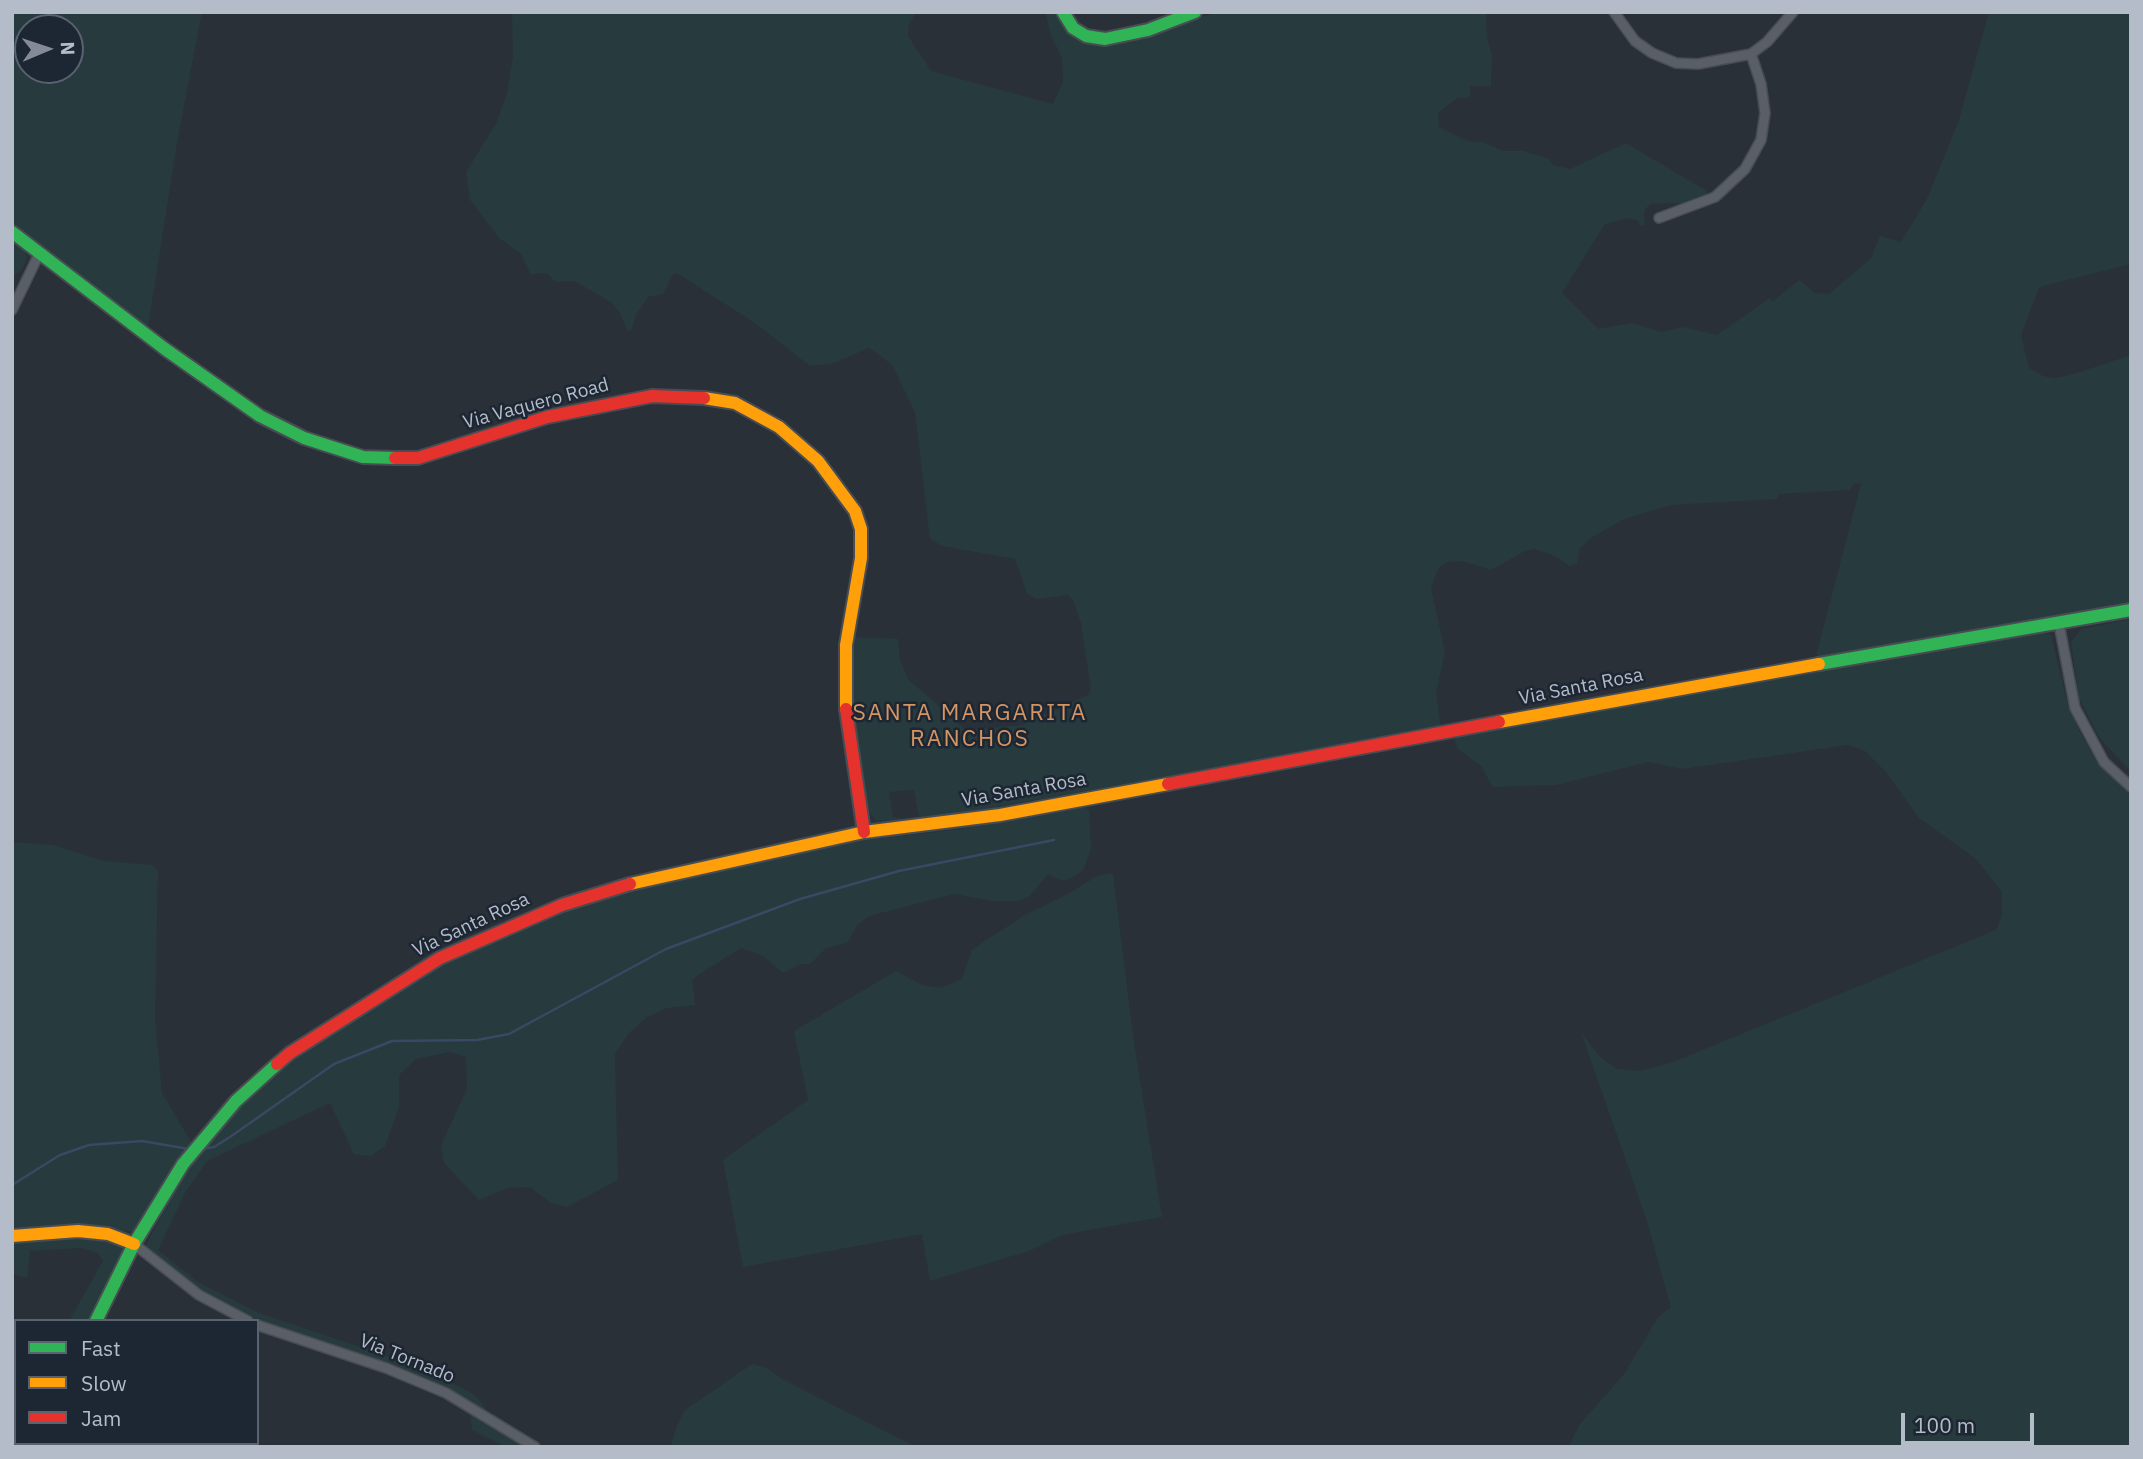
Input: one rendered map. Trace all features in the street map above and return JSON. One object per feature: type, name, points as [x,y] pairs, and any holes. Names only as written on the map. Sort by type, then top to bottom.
[{"type":"street","points":[[1063,12],[1073,28],[1095,38],[1117,38],[1195,12]]},
{"type":"street","points":[[1614,12],[1635,41],[1652,53],[1676,63],[1698,65],[1751,54],[1767,42],[1793,12]]},
{"type":"street","points":[[1659,218],[1715,197],[1745,169],[1760,139],[1765,113],[1761,84],[1751,54]]},
{"type":"street","name":"Via Vaquero Road","points":[[12,232],[165,349],[260,416],[303,438],[363,457],[418,458],[547,417],[652,396],[683,395],[735,403],[779,427],[818,461],[855,511],[861,529],[860,558],[846,645],[844,678],[864,832]]},
{"type":"street","points":[[12,310],[40,252]]},
{"type":"street","name":"Via Santa Rosa","points":[[97,1319],[134,1244],[183,1164],[236,1101],[290,1053],[440,958],[529,918],[627,885],[864,832],[1000,815],[1694,685],[2131,610]]},
{"type":"street","points":[[2059,624],[2075,708],[2104,762],[2131,787]]},
{"type":"street","points":[[12,1236],[78,1231],[108,1234],[134,1244],[199,1295],[244,1319]]},
{"type":"street","name":"Via Tornado","points":[[259,1326],[386,1368],[446,1393],[535,1447]]},
{"type":"green space","points":[[12,12],[202,12],[178,137],[148,327],[12,225]]},
{"type":"green space","points":[[512,12],[916,12],[909,25],[908,36],[931,71],[1053,104],[1063,82],[1062,58],[1050,33],[1046,12],[1059,12],[1087,42],[1098,44],[1138,38],[1185,20],[1222,12],[1486,12],[1487,38],[1492,55],[1491,86],[1470,86],[1470,97],[1456,99],[1438,113],[1439,127],[1467,141],[1483,142],[1503,151],[1524,151],[1549,159],[1553,165],[1570,169],[1626,143],[1705,190],[1708,195],[1690,203],[1650,204],[1644,211],[1645,225],[1641,226],[1638,221],[1630,218],[1605,224],[1562,293],[1598,329],[1632,323],[1661,332],[1683,327],[1717,335],[1770,298],[1772,302],[1799,280],[1815,293],[1829,294],[1871,258],[1880,236],[1901,242],[1927,199],[1959,120],[1989,12],[2131,12],[2131,264],[2039,287],[2021,335],[2029,368],[2043,376],[2055,378],[2074,374],[2131,355],[2131,606],[1819,658],[1817,652],[1861,484],[1854,483],[1850,490],[1779,494],[1777,499],[1671,505],[1624,519],[1591,538],[1580,548],[1577,564],[1569,566],[1557,557],[1535,549],[1525,551],[1491,570],[1462,561],[1447,562],[1439,567],[1431,588],[1445,652],[1436,693],[1441,728],[950,815],[919,817],[914,790],[889,792],[893,817],[906,819],[876,821],[868,810],[853,715],[853,637],[898,639],[900,660],[908,679],[966,730],[1022,725],[1088,695],[1091,689],[1081,623],[1074,602],[1068,595],[1036,599],[1027,593],[1015,559],[942,546],[930,539],[915,412],[892,365],[869,348],[831,364],[810,366],[755,323],[677,273],[673,274],[663,294],[648,297],[636,315],[631,331],[627,330],[620,313],[611,302],[574,281],[556,282],[547,274],[531,275],[521,254],[499,238],[470,200],[466,172],[496,124],[507,93],[513,57]]},
{"type":"green space","points":[[12,238],[23,247],[27,257],[22,270],[12,277]]},
{"type":"green space","points":[[2131,619],[2131,772],[2099,737],[2079,698],[2071,642],[2081,629]]},
{"type":"green space","points":[[2044,632],[2051,635],[2066,698],[2080,732],[2097,762],[2131,796],[2131,1447],[1568,1447],[1580,1424],[1625,1373],[1658,1317],[1671,1307],[1646,1218],[1581,1032],[1598,1055],[1617,1069],[1641,1071],[1673,1062],[1996,930],[2002,915],[2002,892],[1976,859],[1919,818],[1886,772],[1865,751],[1848,745],[1683,769],[1648,762],[1556,785],[1493,787],[1481,766],[1458,749],[1453,736]]},
{"type":"green space","points":[[1080,805],[1089,810],[1091,849],[1083,870],[1075,876],[1063,881],[1048,874],[1030,896],[1017,901],[993,901],[954,894],[869,916],[857,925],[847,943],[826,948],[810,964],[801,964],[783,973],[763,956],[741,948],[698,975],[692,981],[695,1005],[667,1008],[647,1017],[630,1032],[615,1054],[618,1180],[567,1207],[551,1203],[530,1187],[507,1188],[479,1200],[444,1163],[441,1145],[467,1089],[466,1057],[450,1052],[416,1059],[399,1075],[399,1107],[385,1146],[371,1156],[354,1154],[330,1103],[207,1161],[185,1193],[158,1250],[198,1282],[259,1313],[425,1369],[475,1395],[488,1412],[462,1397],[371,1358],[268,1327],[259,1322],[259,1319],[253,1319],[204,1293],[145,1247],[183,1174],[246,1099],[287,1062],[431,969],[537,918],[596,898],[860,841],[961,829]]},
{"type":"green space","points":[[12,842],[53,845],[104,861],[152,865],[158,871],[155,1018],[162,1093],[192,1143],[141,1227],[133,1232],[93,1226],[55,1225],[12,1231]]},
{"type":"green space","points":[[1113,873],[1134,1043],[1162,1217],[1062,1235],[1029,1251],[930,1281],[922,1234],[743,1267],[723,1160],[808,1100],[794,1031],[896,971],[922,985],[941,988],[956,982],[962,979],[972,950],[1025,915],[1097,876]]},
{"type":"green space","points":[[59,1236],[92,1237],[115,1241],[126,1247],[92,1319],[70,1319],[103,1261],[98,1253],[81,1248],[30,1251],[27,1278],[12,1274],[12,1242]]},
{"type":"green space","points":[[752,1364],[767,1368],[782,1379],[916,1447],[671,1447],[685,1410]]},
{"type":"green space","points":[[470,1415],[523,1447],[506,1447],[472,1430]]},
{"type":"waterway","points":[[202,1149],[214,1147],[230,1137],[334,1064],[392,1041],[477,1040],[509,1034],[666,949],[800,899],[899,871],[1054,840]]},
{"type":"waterway","points":[[12,1185],[60,1155],[89,1145],[142,1141],[189,1149]]},
{"type":"traffic: fast","points":[[1063,12],[1073,28],[1086,36],[1105,39],[1148,30],[1195,12]]},
{"type":"traffic: fast","points":[[12,232],[165,349],[260,416],[304,438],[363,457],[395,458]]},
{"type":"traffic: fast","points":[[1819,664],[2131,610]]},
{"type":"traffic: fast","points":[[97,1319],[134,1244],[183,1164],[236,1101],[277,1064]]},
{"type":"traffic: slow","points":[[704,398],[735,403],[779,427],[818,461],[855,511],[861,529],[861,558],[846,645],[846,709]]},
{"type":"traffic: slow","points":[[1499,722],[1819,664]]},
{"type":"traffic: slow","points":[[630,884],[864,832],[1000,815],[1168,784]]},
{"type":"traffic: slow","points":[[12,1236],[78,1231],[108,1234],[134,1244]]},
{"type":"traffic: jam","points":[[395,458],[418,458],[547,417],[652,396],[704,398]]},
{"type":"traffic: jam","points":[[846,709],[864,832]]},
{"type":"traffic: jam","points":[[1168,784],[1499,722]]},
{"type":"traffic: jam","points":[[277,1064],[290,1053],[440,958],[562,905],[630,884]]},
{"type":"district","name":"SANTA MARGARITA RANCHOS","points":[[970,726]]}]
